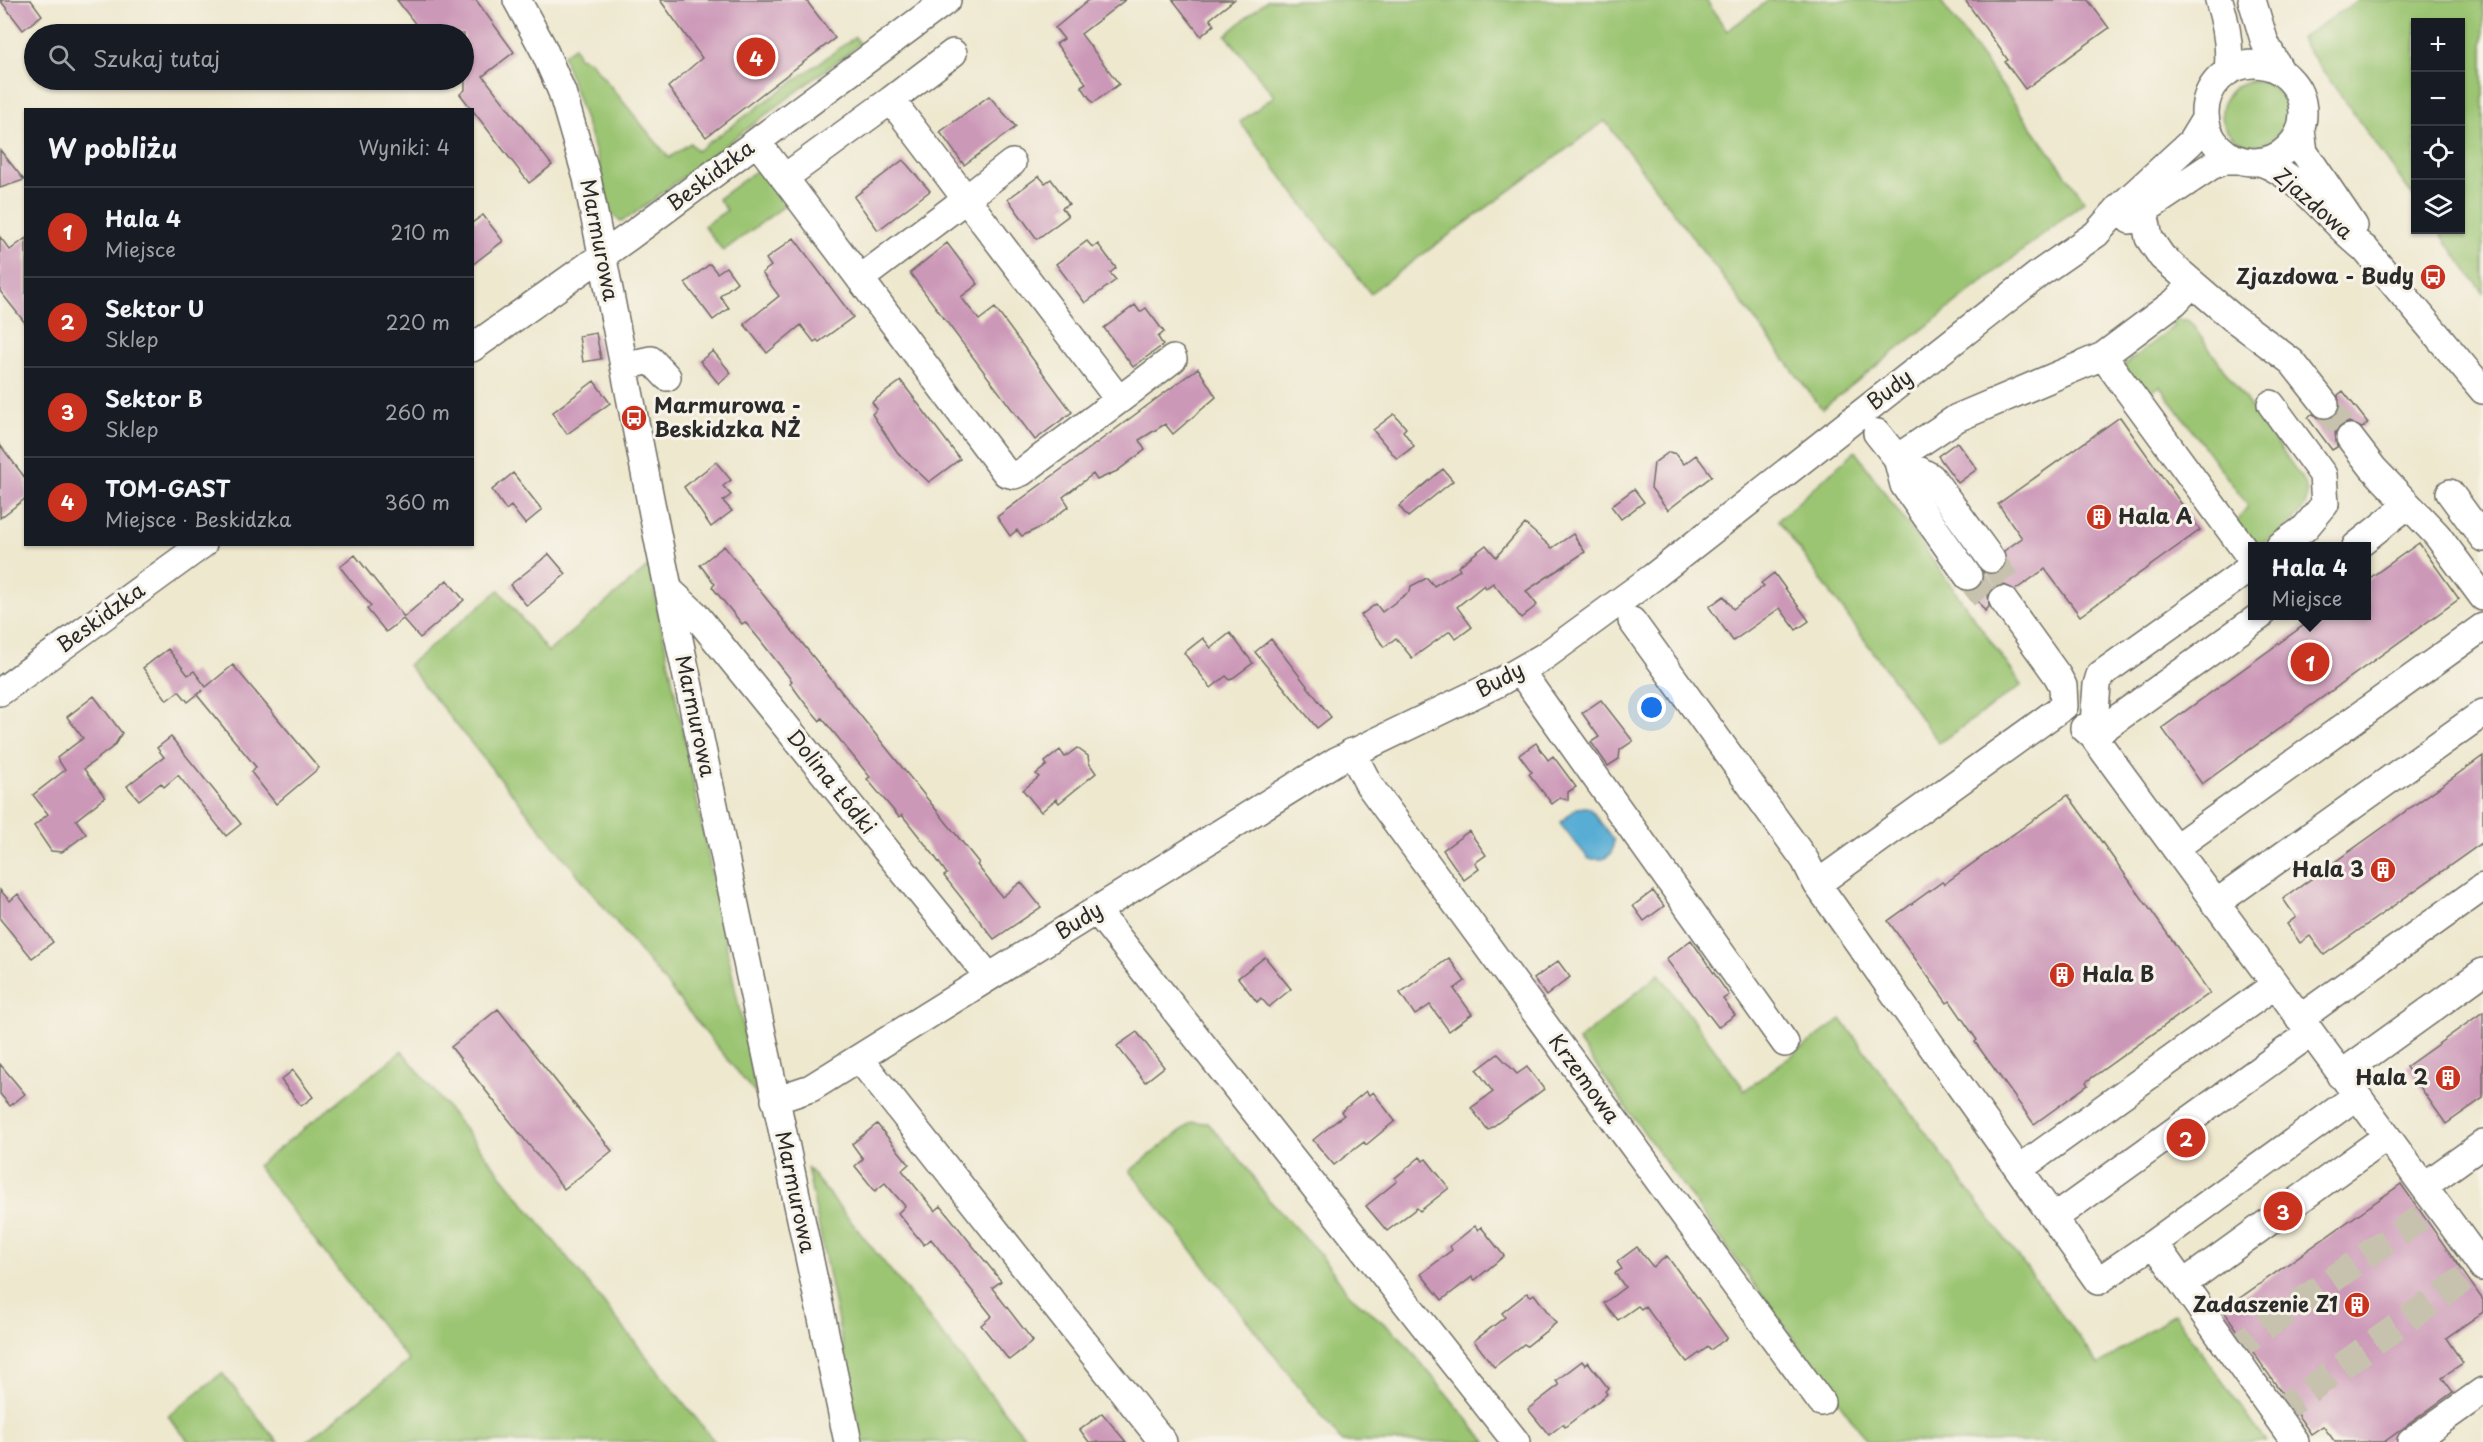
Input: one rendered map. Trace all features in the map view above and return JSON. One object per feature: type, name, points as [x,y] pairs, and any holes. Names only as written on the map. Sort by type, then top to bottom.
[{"type":"street","name":"Marmurowa","points":[[517,0],[543,48],[570,116],[587,178],[669,590],[848,1442]]},
{"type":"street","name":"Beskidzka","points":[[474,347],[756,142],[946,0]]},
{"type":"street","points":[[2219,0],[2230,56],[2228,71]]},
{"type":"street","points":[[2252,0],[2265,43],[2281,72],[2296,87],[2301,97],[2304,108],[2301,129],[2296,140],[2280,155],[2249,161],[2219,148],[2212,139],[2205,119],[2208,97],[2213,87],[2228,71],[2249,64],[2271,67],[2281,72]]},
{"type":"street","points":[[784,178],[953,53]]},
{"type":"street","points":[[891,99],[1119,400]]},
{"type":"street","name":"Budy","points":[[2096,234],[2119,208],[2191,142],[2205,119]]},
{"type":"street","name":"Zjazdowa","points":[[2301,129],[2304,152],[2352,221],[2365,249]]},
{"type":"street","points":[[756,142],[1006,473],[1014,475],[1022,472],[1173,359]]},
{"type":"street","name":"Budy","points":[[775,1100],[811,1088],[1352,752],[1520,671],[1545,656],[1653,577],[2040,273],[2096,234],[2129,221],[2211,166],[2226,160],[2249,161]]},
{"type":"street","name":"Zjazdowa","points":[[2249,161],[2287,175],[2341,230],[2365,249],[2483,390]]},
{"type":"street","points":[[860,279],[1012,163]]},
{"type":"street","points":[[2144,210],[2145,224],[2154,248],[2233,318],[2303,357],[2326,404]]},
{"type":"street","points":[[1897,458],[1957,418],[2103,356],[2175,302],[2192,284]]},
{"type":"street","points":[[2103,356],[2248,556]]},
{"type":"street","points":[[624,366],[651,360],[667,377]]},
{"type":"street","points":[[2271,404],[2323,475],[2325,504],[2305,528],[2286,542]]},
{"type":"street","points":[[1877,433],[1979,567]]},
{"type":"street","points":[[2351,438],[2391,467],[2408,505],[2437,535],[2483,597]]},
{"type":"street","points":[[2450,493],[2483,538]]},
{"type":"street","points":[[2361,542],[2408,505]]},
{"type":"street","name":"Beskidzka","points":[[0,692],[200,546]]},
{"type":"street","points":[[2078,721],[2100,675],[2248,567]]},
{"type":"street","name":"Dolina Łódki","points":[[669,590],[695,614],[989,977]]},
{"type":"street","points":[[2078,721],[2057,675],[2054,653],[2043,632],[2003,600],[2078,721],[2175,848],[2355,1097],[2424,1186],[2474,1233],[2483,1267]]},
{"type":"street","points":[[1817,884],[2078,721],[2251,620]]},
{"type":"street","points":[[1632,621],[1805,860],[1817,884],[2098,1281],[2355,1097]]},
{"type":"street","points":[[2175,848],[2483,627]]},
{"type":"street","points":[[1520,671],[1785,1043]]},
{"type":"street","points":[[2216,904],[2483,713]]},
{"type":"street","name":"Krzemowa","points":[[1352,752],[1369,785],[1821,1402]]},
{"type":"street","points":[[2054,1218],[2483,887]]},
{"type":"street","points":[[1096,910],[1516,1442]]},
{"type":"street","points":[[2340,1075],[2483,972]]},
{"type":"street","points":[[2019,1169],[2275,985]]},
{"type":"street","points":[[859,1058],[1163,1442]]},
{"type":"street","points":[[2183,1284],[2386,1137]]},
{"type":"street","points":[[2424,1186],[2483,1144]]},
{"type":"street","points":[[2154,1242],[2295,1442]]},
{"type":"street","points":[[2411,1442],[2483,1391]]},
{"type":"green space","points":[[1267,0],[1706,0],[1727,31],[1769,0],[1940,0],[2085,201],[1822,409],[1605,121],[1370,293],[1240,122],[1274,96],[1226,35]]},
{"type":"green space","points":[[2358,0],[2483,0],[2483,293],[2441,234],[2465,234],[2465,18],[2411,18],[2411,193],[2300,39]]},
{"type":"green space","points":[[855,37],[860,44],[631,216],[621,221],[610,212],[598,159],[563,55],[574,47],[579,57],[590,61],[669,158],[690,143],[697,151]]},
{"type":"green space","points":[[2254,81],[2266,83],[2277,90],[2284,101],[2286,113],[2284,125],[2277,136],[2266,143],[2254,145],[2242,143],[2231,136],[2224,125],[2222,113],[2224,101],[2231,90],[2242,83]]},
{"type":"green space","points":[[760,168],[787,204],[723,251],[704,226],[727,210],[718,199]]},
{"type":"green space","points":[[2175,319],[2187,320],[2191,323],[2305,483],[2307,500],[2298,516],[2283,530],[2264,542],[2250,542],[2236,522],[2248,506],[2160,386],[2146,396],[2123,366],[2174,326],[2171,322]]},
{"type":"green space","points":[[1855,451],[2022,685],[1939,743],[1778,520]]},
{"type":"green space","points":[[649,566],[757,1096],[408,665],[499,590],[548,652]]},
{"type":"green space","points":[[1659,974],[1745,1090],[1841,1019],[2099,1365],[2174,1314],[2266,1442],[1868,1442],[1578,1041]]},
{"type":"green space","points":[[402,1051],[715,1442],[306,1442],[409,1361],[257,1166]]},
{"type":"green space","points":[[1192,1122],[1208,1123],[1244,1164],[1269,1200],[1320,1254],[1349,1294],[1400,1337],[1486,1442],[1342,1442],[1130,1171]]},
{"type":"green space","points":[[807,1167],[1029,1442],[862,1442]]},
{"type":"green space","points":[[222,1373],[278,1442],[189,1442],[168,1416]]},
{"type":"water","points":[[1577,808],[1590,808],[1614,841],[1611,854],[1603,859],[1589,859],[1561,825],[1561,822]]},
{"type":"building","points":[[0,0],[31,0],[42,15],[31,24],[24,24],[23,30]]},
{"type":"building","points":[[397,0],[476,0],[514,52],[483,76],[552,165],[529,183],[474,112],[474,108],[471,108],[460,94],[465,90],[474,90],[474,24],[415,24]]},
{"type":"building","points":[[660,0],[806,0],[835,38],[706,137],[668,87],[702,58]]},
{"type":"building","points":[[1089,0],[1125,0],[1081,34],[1119,84],[1093,103],[1081,86],[1086,83],[1056,44],[1064,39],[1055,28]]},
{"type":"building","points":[[1173,0],[1234,0],[1210,19],[1214,25],[1201,36]]},
{"type":"building","points":[[1965,0],[2088,0],[2109,28],[2025,89],[2005,62],[2008,60]]},
{"type":"building","points":[[989,96],[1016,127],[964,165],[940,132]]},
{"type":"building","points":[[0,150],[24,180],[0,188]]},
{"type":"building","points":[[903,160],[930,191],[878,230],[854,197]]},
{"type":"building","points":[[1039,176],[1045,183],[1051,179],[1069,204],[1062,208],[1068,216],[1037,239],[1008,199]]},
{"type":"building","points":[[483,215],[503,241],[474,263],[474,222]]},
{"type":"building","points":[[0,237],[10,250],[24,240],[24,321],[0,291]]},
{"type":"building","points":[[794,238],[853,317],[819,342],[817,340],[814,342],[801,325],[767,353],[744,324],[779,296],[762,273],[771,266],[766,259]]},
{"type":"building","points":[[1087,241],[1093,248],[1098,244],[1116,268],[1110,273],[1116,280],[1085,303],[1056,264]]},
{"type":"building","points":[[947,243],[978,284],[961,297],[979,320],[995,308],[1072,412],[1035,440],[910,273]]},
{"type":"building","points":[[710,264],[717,273],[726,267],[737,282],[720,296],[729,308],[713,320],[685,283]]},
{"type":"building","points":[[1135,305],[1140,312],[1146,308],[1164,332],[1158,337],[1163,345],[1133,367],[1104,328]]},
{"type":"building","points":[[596,333],[601,359],[583,362],[579,336]]},
{"type":"building","points":[[713,351],[731,373],[719,384],[700,361]]},
{"type":"building","points":[[1198,368],[1216,397],[1173,434],[1165,424],[1139,440],[1145,450],[1117,471],[1097,480],[1093,474],[1063,497],[1069,506],[1043,526],[1022,536],[1017,530],[1010,536],[997,517]]},
{"type":"building","points":[[594,381],[610,403],[567,434],[552,413]]},
{"type":"building","points":[[901,381],[960,459],[929,482],[898,453],[872,414],[877,409],[872,402]]},
{"type":"building","points":[[2343,391],[2368,423],[2362,428],[2349,422],[2340,426],[2335,433],[2337,447],[2332,450],[2308,418],[2313,414],[2320,419],[2334,417],[2340,409],[2338,395]]},
{"type":"building","points":[[1394,414],[1406,428],[1403,431],[1414,446],[1397,459],[1373,430]]},
{"type":"building","name":"Hala A","points":[[2120,417],[2200,530],[2080,616],[2045,569],[2015,590],[2002,584],[1994,587],[1988,594],[1989,607],[1985,611],[1971,591],[1982,583],[1983,572],[1992,575],[2001,571],[2006,565],[2004,551],[2022,538],[1998,504]]},
{"type":"building","points":[[1957,442],[1977,469],[1958,483],[1938,456]]},
{"type":"building","points":[[0,445],[24,476],[24,500],[0,518]]},
{"type":"building","points":[[1669,452],[1676,454],[1684,464],[1696,455],[1712,476],[1668,510],[1651,488],[1654,463]]},
{"type":"building","points":[[716,462],[731,480],[723,486],[731,495],[723,501],[732,511],[711,527],[684,487]]},
{"type":"building","points":[[1443,469],[1453,481],[1408,517],[1399,506]]},
{"type":"building","points":[[513,473],[542,510],[525,524],[511,506],[506,510],[492,490]]},
{"type":"building","points":[[1634,489],[1644,502],[1621,519],[1611,506]]},
{"type":"building","points":[[1525,524],[1552,548],[1573,534],[1585,552],[1526,591],[1537,605],[1521,618],[1493,583],[1486,588],[1484,585],[1457,607],[1472,627],[1456,639],[1450,631],[1412,658],[1396,638],[1384,647],[1361,615],[1376,604],[1382,612],[1410,591],[1411,586],[1427,578],[1434,586],[1460,570],[1458,567],[1486,545],[1496,557]]},
{"type":"building","points":[[2419,543],[2459,599],[2202,784],[2162,728],[2311,620],[2371,620],[2371,577]]},
{"type":"building","points":[[724,546],[979,863],[977,865],[1002,897],[1021,882],[1041,907],[994,939],[944,876],[947,874],[902,815],[899,817],[867,779],[870,777],[822,718],[820,721],[804,702],[790,683],[792,681],[760,640],[745,622],[742,624],[712,587],[715,584],[700,565]]},
{"type":"building","points":[[549,554],[566,574],[527,606],[510,585]]},
{"type":"building","points":[[355,555],[404,617],[447,580],[464,600],[420,638],[403,619],[386,632],[367,609],[371,606],[340,567]]},
{"type":"building","points":[[1774,573],[1809,621],[1796,630],[1780,608],[1733,641],[1709,607],[1724,596],[1733,609],[1764,586],[1761,583]]},
{"type":"building","points":[[1230,633],[1253,663],[1230,680],[1226,676],[1211,688],[1184,653],[1203,638],[1211,648]]},
{"type":"building","points":[[1271,639],[1331,717],[1317,728],[1255,652]]},
{"type":"building","points":[[168,649],[188,675],[194,671],[206,687],[233,665],[319,768],[276,804],[251,772],[256,767],[197,695],[203,690],[188,702],[179,691],[167,700],[143,668]]},
{"type":"building","points":[[94,696],[122,733],[114,746],[84,769],[105,797],[76,820],[86,834],[62,852],[51,851],[34,826],[48,814],[33,795],[65,770],[57,758],[83,738],[67,717]]},
{"type":"building","points":[[1601,700],[1633,741],[1620,750],[1619,759],[1608,766],[1591,742],[1599,737],[1582,713]]},
{"type":"building","points":[[171,737],[241,824],[226,836],[178,775],[164,787],[161,783],[139,800],[127,786],[164,757],[157,748]]},
{"type":"building","points":[[1536,743],[1548,760],[1553,756],[1576,787],[1568,792],[1568,800],[1560,798],[1552,804],[1529,774],[1532,772],[1519,755]]},
{"type":"building","points":[[1077,748],[1088,756],[1089,763],[1096,773],[1059,803],[1056,799],[1041,812],[1023,790],[1039,777],[1036,774],[1047,765],[1045,762],[1060,750],[1065,757]]},
{"type":"building","name":"Hala 3","points":[[2483,756],[2483,842],[2324,955],[2310,936],[2300,943],[2287,924],[2296,917],[2283,899]]},
{"type":"building","name":"Hala B","points":[[2068,795],[2210,993],[2086,1082],[2088,1085],[2034,1124],[1975,1042],[1977,1040],[1950,1001],[1947,1003],[1888,921],[1942,882],[1944,884]]},
{"type":"building","points":[[1469,831],[1486,855],[1475,863],[1479,869],[1464,880],[1443,850]]},
{"type":"building","points":[[0,890],[10,901],[18,894],[53,942],[32,958],[0,919]]},
{"type":"building","points":[[1653,891],[1664,906],[1644,921],[1633,906]]},
{"type":"building","points":[[1691,940],[1729,995],[1723,999],[1735,1015],[1718,1027],[1666,959]]},
{"type":"building","points":[[1265,957],[1291,989],[1269,1007],[1261,998],[1257,1002],[1238,978]]},
{"type":"building","points":[[1449,958],[1465,981],[1454,989],[1472,1014],[1449,1031],[1430,1005],[1415,1015],[1400,993]]},
{"type":"building","points":[[1558,961],[1570,977],[1546,996],[1534,979]]},
{"type":"building","points":[[498,1009],[612,1151],[564,1189],[451,1047]]},
{"type":"building","name":"Hala 2","points":[[2483,1012],[2483,1098],[2446,1124],[2406,1067]]},
{"type":"building","points":[[1137,1032],[1164,1067],[1145,1082],[1117,1046]]},
{"type":"building","points":[[1498,1054],[1517,1074],[1527,1067],[1544,1089],[1488,1130],[1471,1108],[1493,1092],[1477,1070]]},
{"type":"building","points":[[0,1064],[25,1094],[10,1106],[0,1094]]},
{"type":"building","points":[[293,1070],[313,1097],[301,1106],[281,1080]]},
{"type":"building","points":[[1366,1091],[1369,1095],[1373,1092],[1395,1121],[1366,1145],[1364,1142],[1334,1165],[1313,1140],[1344,1115],[1341,1112]]},
{"type":"building","points":[[877,1124],[909,1164],[902,1170],[935,1211],[941,1206],[1001,1281],[992,1288],[1033,1341],[1009,1360],[981,1325],[992,1316],[931,1239],[924,1245],[898,1213],[905,1206],[885,1183],[875,1191],[855,1166],[863,1159],[852,1144]]},
{"type":"building","points":[[1420,1157],[1423,1161],[1426,1159],[1449,1188],[1420,1211],[1417,1208],[1387,1231],[1366,1206],[1397,1181],[1395,1178]]},
{"type":"building","name":"Zadaszenie Z1","points":[[2401,1184],[2483,1300],[2483,1312],[2446,1338],[2463,1363],[2442,1377],[2453,1392],[2384,1442],[2335,1442],[2323,1426],[2311,1434],[2223,1310]]},
{"type":"building","points":[[1475,1226],[1478,1230],[1481,1227],[1504,1256],[1475,1280],[1472,1277],[1442,1300],[1421,1274],[1452,1250],[1450,1246]]},
{"type":"building","points":[[1637,1247],[1653,1267],[1667,1256],[1727,1338],[1710,1350],[1708,1347],[1687,1362],[1645,1306],[1641,1309],[1638,1306],[1618,1320],[1604,1303],[1625,1287],[1615,1273],[1622,1269],[1617,1262]]},
{"type":"building","points":[[1527,1293],[1531,1296],[1534,1294],[1556,1323],[1527,1346],[1524,1344],[1494,1367],[1474,1341],[1505,1317],[1502,1313]]},
{"type":"building","points":[[1582,1361],[1585,1365],[1588,1362],[1608,1388],[1605,1391],[1607,1394],[1565,1427],[1563,1424],[1549,1435],[1528,1409],[1559,1385],[1556,1381]]},
{"type":"building","points":[[1102,1413],[1126,1442],[1089,1442],[1080,1430]]},
{"type":"tunnel","points":[[2325,404],[2350,438]]},
{"type":"tunnel","points":[[1991,559],[2014,592]]},
{"type":"tunnel","points":[[1968,576],[1992,607]]},
{"type":"tunnel","points":[[2231,1351],[2438,1205]]},
{"type":"tunnel","points":[[2275,1414],[2482,1266]]},
{"type":"place","name":"TOM-GAST","points":[[756,57]]},
{"type":"place","name":"Zjazdowa - Budy","points":[[2433,277]]},
{"type":"place","name":"Marmurowa - Beskidzka NŻ","points":[[634,418]]},
{"type":"place","name":"Hala A","points":[[2099,517]]},
{"type":"place","name":"Hala 4","points":[[2310,662]]},
{"type":"place","name":"Hala 3","points":[[2383,870]]},
{"type":"place","name":"Hala B","points":[[2062,975]]},
{"type":"place","name":"Hala 2","points":[[2448,1078]]},
{"type":"place","name":"Sektor U","points":[[2186,1138]]},
{"type":"place","name":"Sektor B","points":[[2283,1211]]},
{"type":"place","name":"Zadaszenie Z1","points":[[2357,1305]]}]
